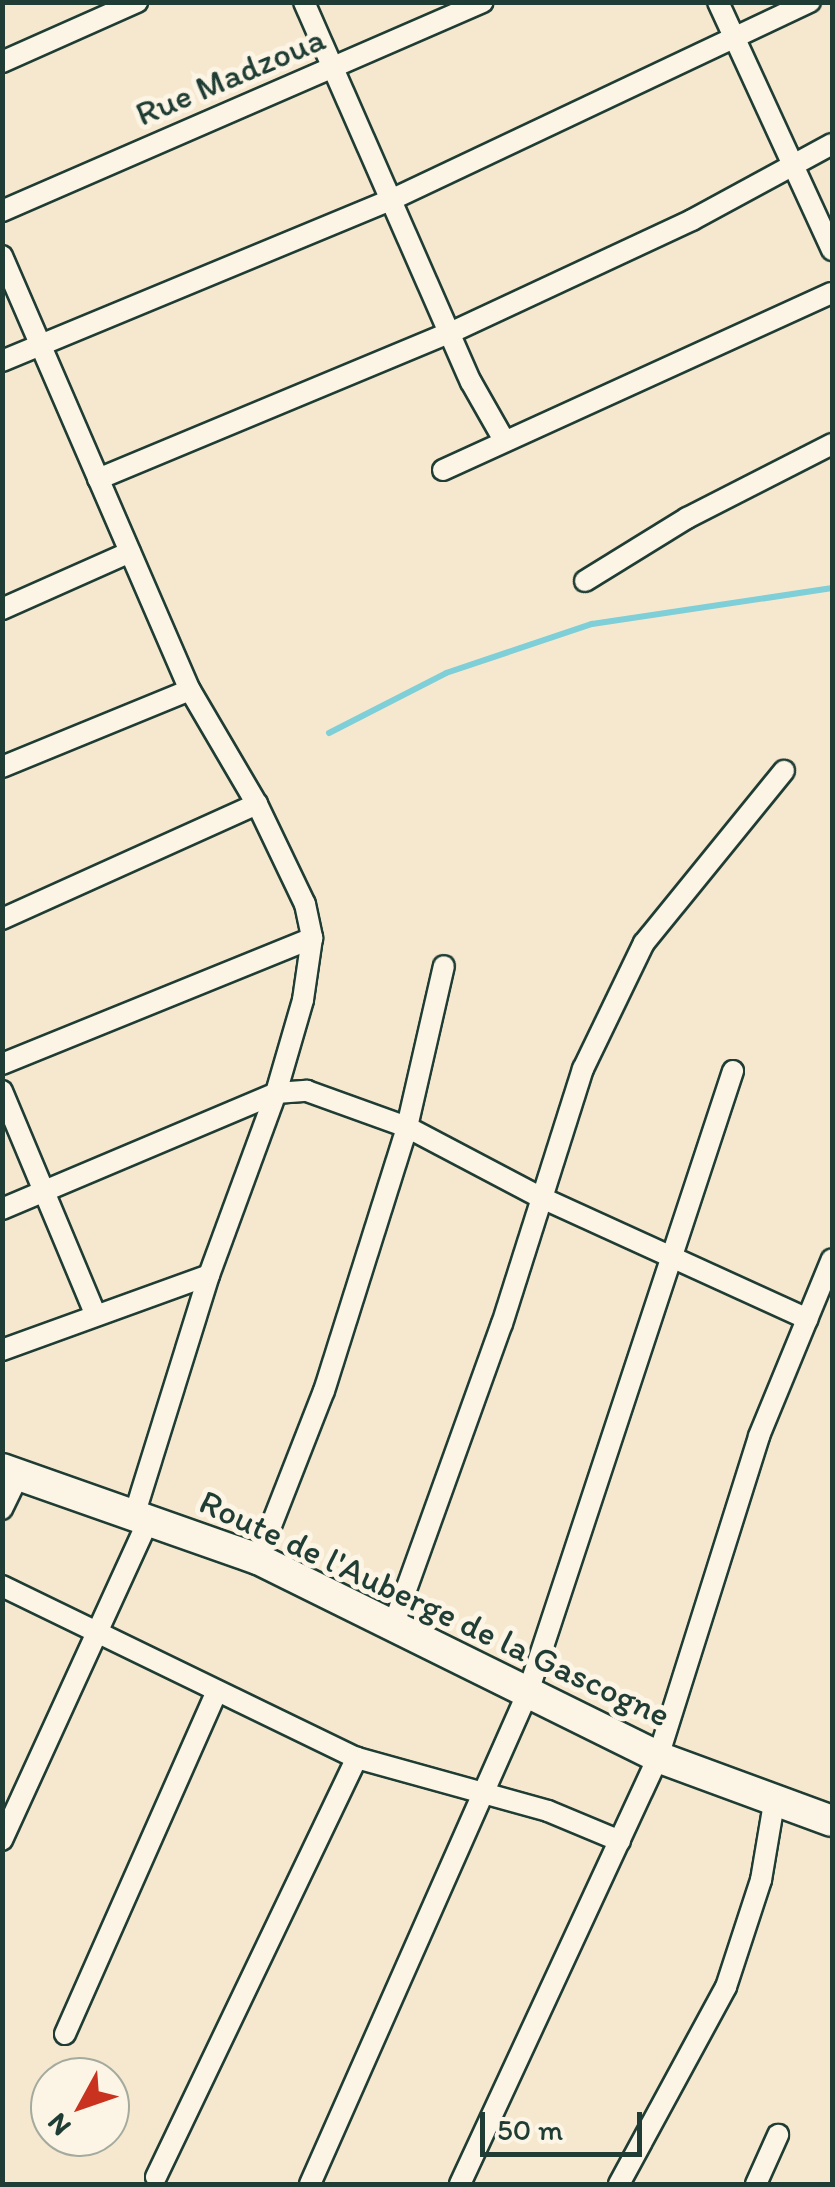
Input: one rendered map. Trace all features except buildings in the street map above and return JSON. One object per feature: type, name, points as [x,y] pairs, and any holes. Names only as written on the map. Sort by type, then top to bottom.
[{"type":"street","points":[[2,62],[138,2]]},
{"type":"street","points":[[304,2],[504,440]]},
{"type":"street","name":"Rue Madzoua","points":[[2,211],[483,2]]},
{"type":"street","points":[[718,2],[832,250]]},
{"type":"street","points":[[2,361],[395,198],[734,42],[810,2]]},
{"type":"street","points":[[98,480],[452,332],[794,170],[832,144]]},
{"type":"street","points":[[2,256],[43,342],[98,480],[190,690],[257,804],[305,904],[312,938],[303,1000],[276,1093],[208,1275],[143,1514],[99,1629],[2,1840]]},
{"type":"street","points":[[442,470],[832,293]]},
{"type":"street","points":[[585,581],[687,518],[832,444]]},
{"type":"street","points":[[2,609],[130,552]]},
{"type":"street","points":[[2,766],[190,690]]},
{"type":"street","points":[[393,1626],[583,1069],[644,943],[784,770]]},
{"type":"street","points":[[2,919],[257,804]]},
{"type":"street","points":[[2,1064],[312,938]]},
{"type":"street","points":[[258,1560],[324,1392],[407,1126],[444,966]]},
{"type":"street","points":[[310,2184],[488,1795],[528,1692],[733,1071]]},
{"type":"street","points":[[2,1091],[94,1314]]},
{"type":"street","points":[[2,1209],[276,1093],[307,1091],[407,1126],[540,1197],[808,1319]]},
{"type":"street","points":[[460,2184],[658,1757],[760,1436],[832,1259]]},
{"type":"street","points":[[2,1350],[208,1275]]},
{"type":"street","points":[[2,1509],[11,1472]]},
{"type":"street","name":"Route de l'Auberge de la Gascogne","points":[[11,1472],[143,1514],[258,1560],[658,1757],[774,1803],[832,1821]]},
{"type":"street","points":[[2,1586],[99,1629],[216,1693],[357,1758],[488,1795],[620,1841]]},
{"type":"street","points":[[64,2034],[216,1693]]},
{"type":"street","points":[[156,2177],[357,1758]]},
{"type":"street","points":[[619,2184],[726,1987],[761,1880],[774,1803]]},
{"type":"street","points":[[756,2184],[778,2135]]},
{"type":"waterway","points":[[329,733],[446,673],[592,624],[832,588]]}]
